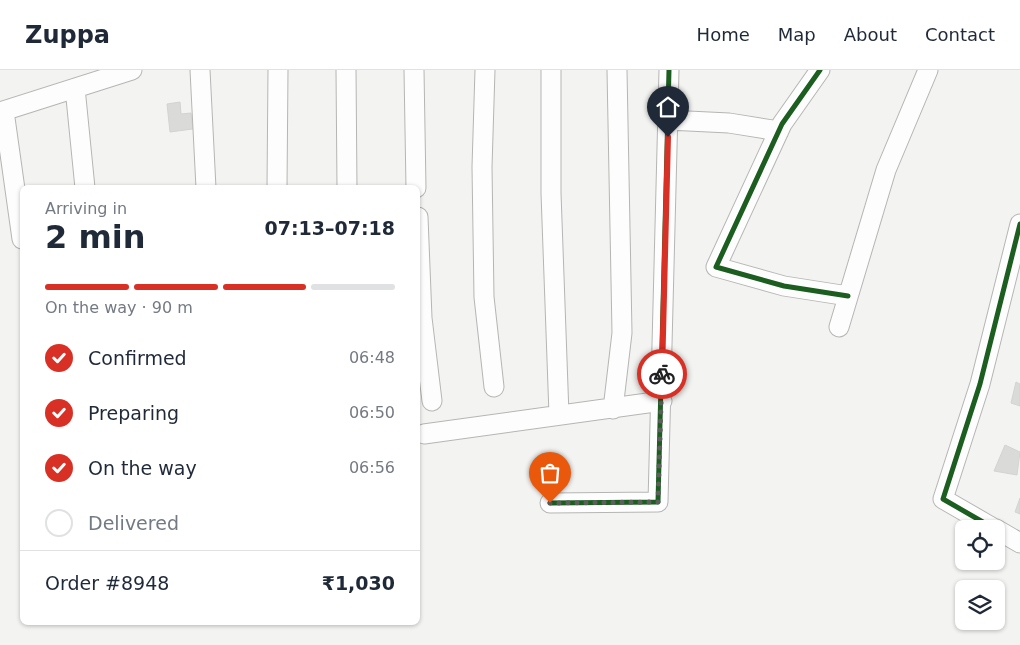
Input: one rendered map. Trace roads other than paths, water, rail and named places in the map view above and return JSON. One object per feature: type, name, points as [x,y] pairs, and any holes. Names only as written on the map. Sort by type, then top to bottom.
[{"type":"street","points":[[20,226],[2,111],[132,70]]},
{"type":"street","points":[[200,70],[206,185]]},
{"type":"street","points":[[277,185],[278,70]]},
{"type":"street","points":[[346,70],[347,185]]},
{"type":"street","points":[[414,70],[416,185]]},
{"type":"street","points":[[484,70],[482,167],[484,297],[494,387]]},
{"type":"street","points":[[551,70],[550,193],[559,415]]},
{"type":"street","points":[[613,409],[622,333],[617,70]]},
{"type":"street","points":[[550,503],[658,502],[669,70]]},
{"type":"street","points":[[820,70],[779,131],[716,267],[784,286],[848,296]]},
{"type":"street","points":[[839,327],[886,170],[928,70]]},
{"type":"street","points":[[75,88],[85,185]]},
{"type":"street","points":[[668,120],[729,123],[779,131]]},
{"type":"street","points":[[980,520],[943,499],[980,384],[1020,224]]},
{"type":"street","points":[[420,268],[422,318],[432,401]]},
{"type":"street","points":[[424,434],[662,401]]},
{"type":"street","points":[[1005,534],[1020,543]]}]
